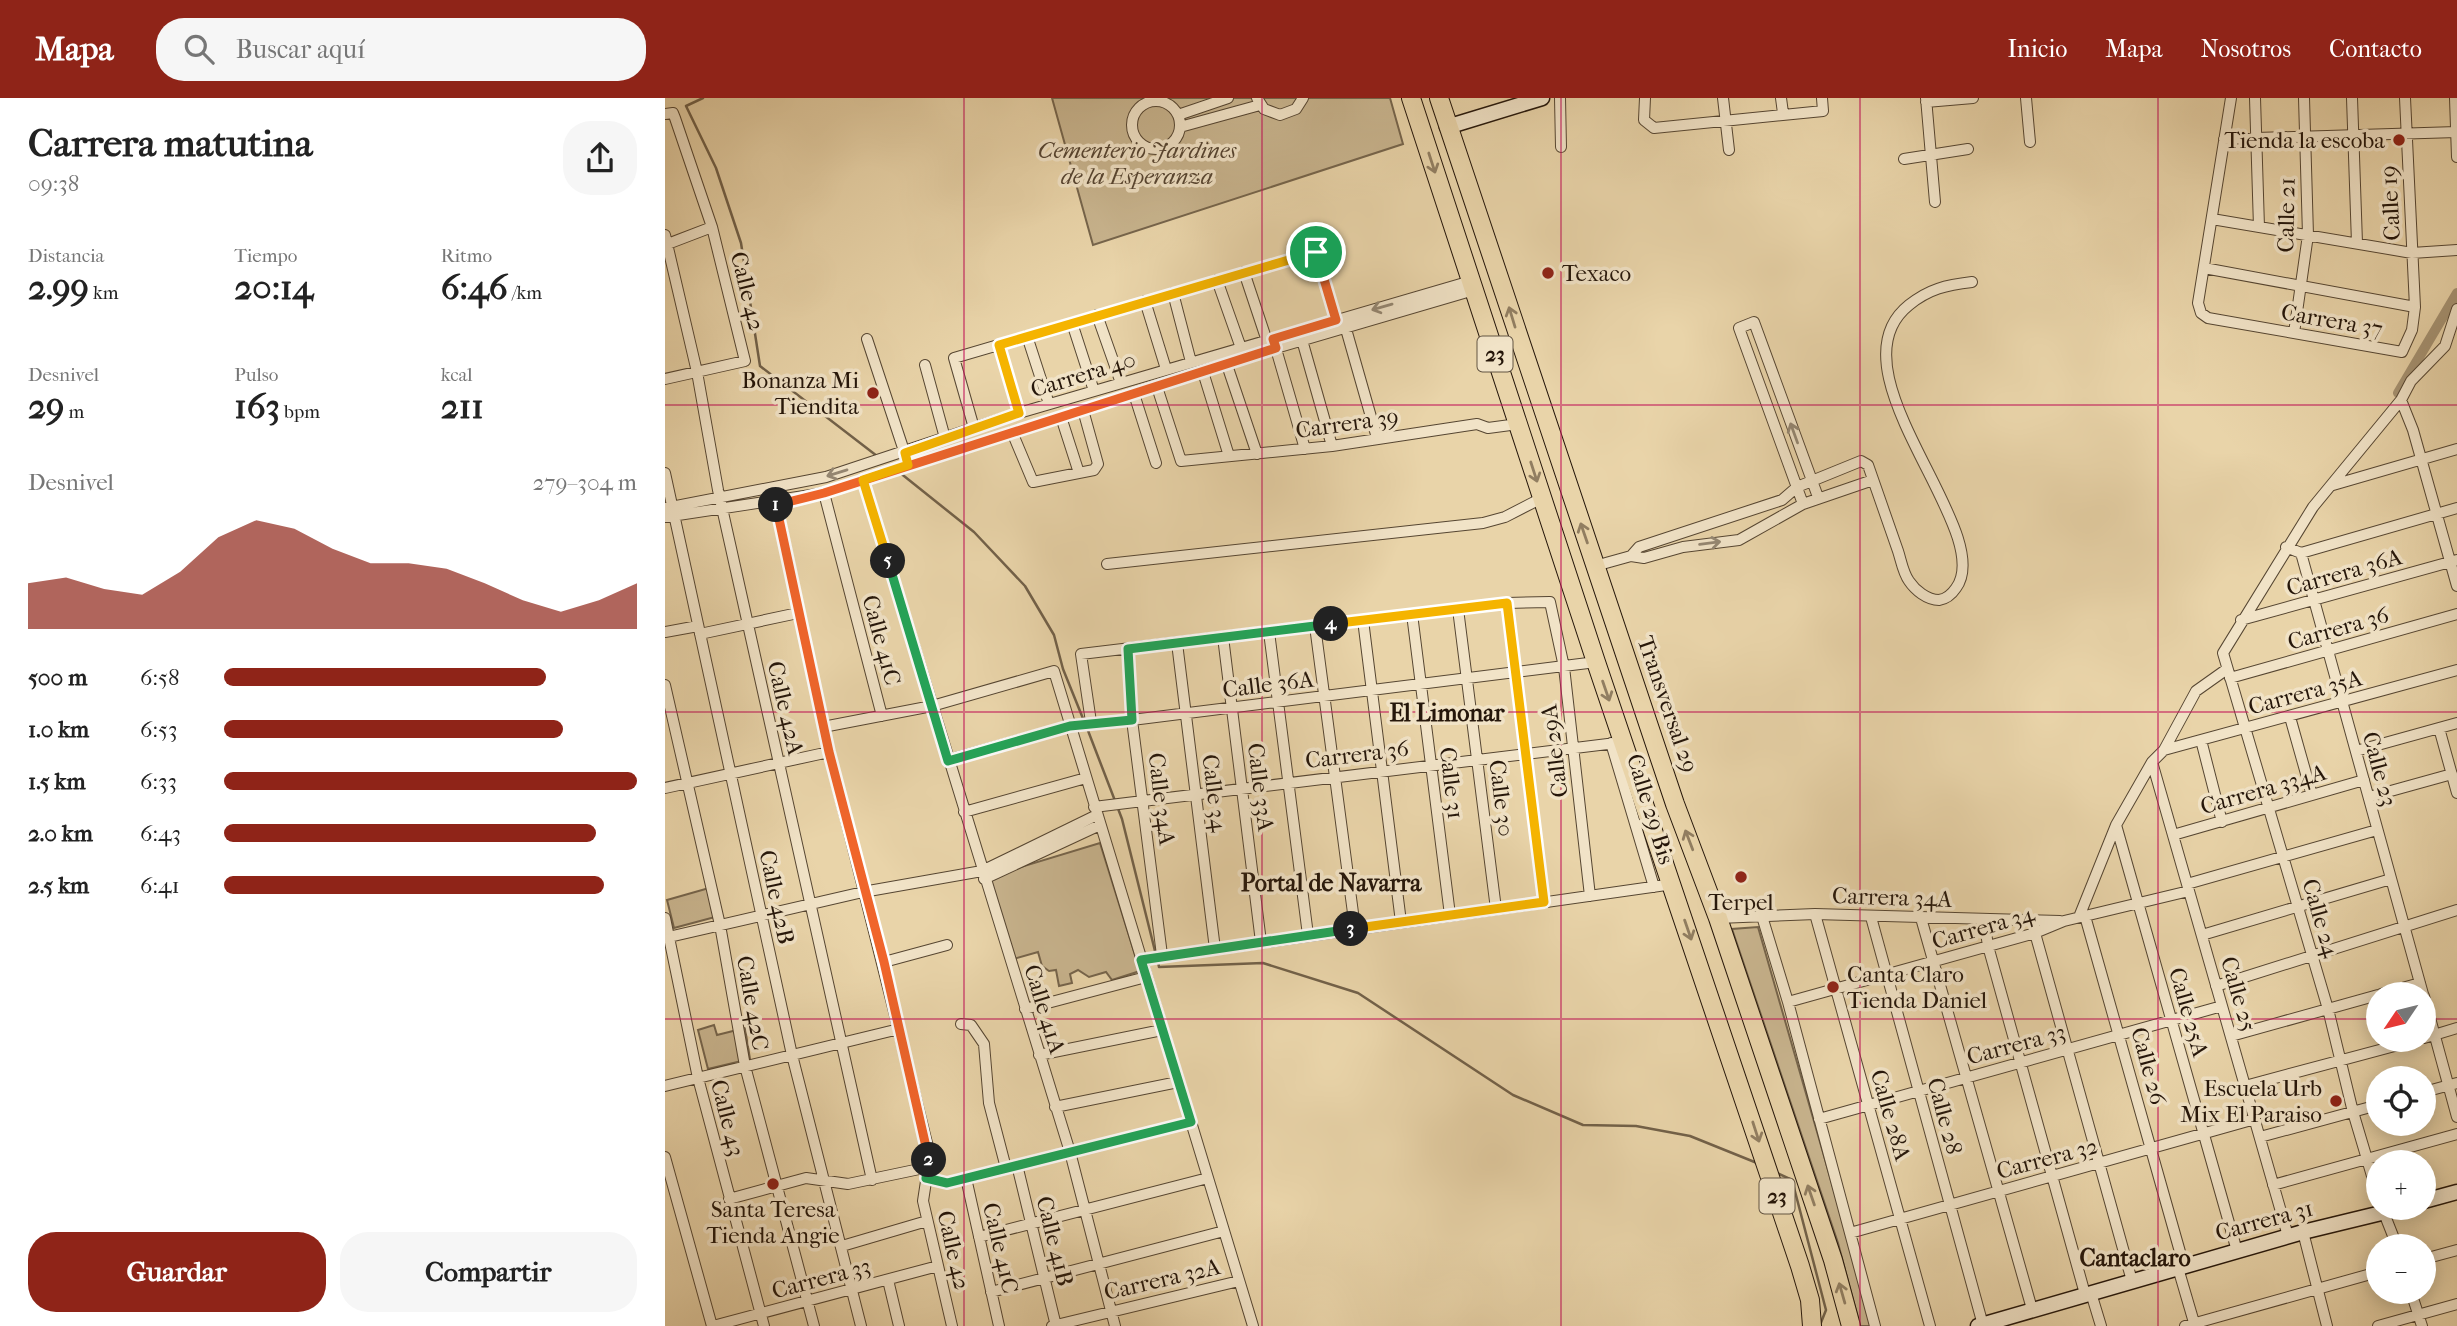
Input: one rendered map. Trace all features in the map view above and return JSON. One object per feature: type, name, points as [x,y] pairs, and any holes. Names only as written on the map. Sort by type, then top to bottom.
[{"type":"highway","name":"23","points":[[1411,98],[1596,662],[1617,743],[1673,884],[1800,1266],[1810,1300],[1812,1326]]},
{"type":"highway","name":"Transversal 29","points":[[1439,98],[1675,804],[1718,918],[1833,1259],[1851,1326]]},
{"type":"street","points":[[1178,116],[1231,98],[1237,111]]},
{"type":"street","points":[[1180,127],[1237,111],[1259,101],[1275,114],[1286,114],[1296,109],[1303,98]]},
{"type":"street","points":[[1447,127],[1542,98]]},
{"type":"street","points":[[1560,98],[1561,147]]},
{"type":"street","points":[[1645,98],[1644,120],[1654,128],[1823,111],[1822,98]]},
{"type":"street","points":[[1723,98],[1729,150]]},
{"type":"street","points":[[1781,98],[1783,113]]},
{"type":"street","points":[[1935,202],[1926,100],[1973,98]]},
{"type":"street","points":[[2026,98],[2030,142]]},
{"type":"street","points":[[2231,98],[2204,268],[2415,307]]},
{"type":"street","points":[[2255,98],[2259,227]]},
{"type":"street","name":"Calle 21","points":[[2294,333],[2308,235],[2304,98]]},
{"type":"street","points":[[2352,98],[2357,243]]},
{"type":"street","name":"Calle 19","points":[[2405,98],[2415,307]]},
{"type":"street","points":[[2455,98],[2457,157]]},
{"type":"street","points":[[1149,102],[1166,103],[1178,116],[1180,127],[1173,142],[1157,149],[1141,144],[1132,129],[1135,112],[1149,102]]},
{"type":"street","name":"Calle 42","points":[[665,114],[673,113],[712,226],[744,358],[742,364],[697,372]]},
{"type":"street","points":[[2224,139],[2456,132]]},
{"type":"street","points":[[1904,159],[1968,149]]},
{"type":"street","points":[[2212,219],[2412,253],[2457,250]]},
{"type":"street","points":[[666,241],[712,226]]},
{"type":"street","name":"Calle 42A","points":[[666,241],[697,372],[721,504],[747,624],[872,1180]]},
{"type":"street","points":[[974,428],[954,358],[1097,315],[1316,252],[1336,320]]},
{"type":"street","name":"Carrera 37","points":[[2204,268],[2198,303],[2201,313],[2208,318],[2402,352],[2412,330],[2415,307]]},
{"type":"street","points":[[1244,272],[1272,342],[1305,449]]},
{"type":"street","points":[[1217,280],[1241,348]]},
{"type":"street","points":[[1631,556],[1639,547],[1782,500],[1797,487],[1811,480],[1861,461],[1868,466],[1908,580],[1925,597],[1940,600],[1951,595],[1963,579],[1962,547],[1950,516],[1913,442],[1887,373],[1886,345],[1898,314],[1914,301],[1931,289],[1972,282]]},
{"type":"street","name":"Carrera 40","points":[[669,512],[721,504],[776,502],[824,493],[1227,365],[1272,342],[1336,320],[1473,286]]},
{"type":"street","name":"Carrera 40","points":[[721,504],[905,453],[1019,413],[1241,348],[1302,340],[1346,329],[1473,286]]},
{"type":"street","points":[[1173,293],[1191,362]]},
{"type":"street","points":[[1145,301],[1166,369]]},
{"type":"street","points":[[2241,620],[2286,547],[2332,485],[2401,401],[2411,381],[2445,346],[2457,309]]},
{"type":"street","points":[[1097,315],[1121,383]]},
{"type":"street","points":[[1803,504],[1739,328],[1754,322],[1818,497]]},
{"type":"street","points":[[1072,323],[1094,391]]},
{"type":"street","points":[[1346,329],[1377,438]]},
{"type":"street","points":[[1027,336],[1049,404]]},
{"type":"street","points":[[867,339],[908,465]]},
{"type":"street","points":[[1302,340],[1332,446]]},
{"type":"street","points":[[999,345],[1019,413]]},
{"type":"street","points":[[925,365],[945,438]]},
{"type":"street","points":[[1227,365],[1257,454]]},
{"type":"street","points":[[665,379],[697,372]]},
{"type":"street","points":[[1203,372],[1229,456]]},
{"type":"street","name":"Carrera 39","points":[[1157,387],[1181,461],[1332,446],[1477,424],[1488,428],[1518,424]]},
{"type":"street","points":[[1134,394],[1157,463]]},
{"type":"street","points":[[2401,401],[2453,561],[2457,586]]},
{"type":"street","points":[[1768,410],[1783,403]]},
{"type":"street","points":[[1012,432],[1033,482],[1094,470],[1098,464],[1083,410]]},
{"type":"street","points":[[1061,417],[1079,473]]},
{"type":"street","points":[[2332,485],[2457,449]]},
{"type":"street","name":"Calle 42B","points":[[665,473],[669,512],[699,630],[792,1055],[861,1326]]},
{"type":"street","name":"Calle 41A","points":[[863,480],[1070,1152],[1115,1326]]},
{"type":"street","points":[[1595,566],[1631,556],[1644,558],[1683,547],[1739,540],[1818,497],[1873,480]]},
{"type":"street","name":"Calle 42","points":[[773,489],[823,727],[863,892],[884,962],[930,1156],[923,1201],[953,1326]]},
{"type":"street","name":"Calle 41C","points":[[824,493],[882,716]]},
{"type":"street","points":[[1107,564],[1483,523],[1505,517],[1542,498]]},
{"type":"street","points":[[2286,547],[2301,553],[2457,508]]},
{"type":"street","name":"Calle 23","points":[[2301,553],[2420,982]]},
{"type":"street","name":"Carrera 36A","points":[[2241,620],[2453,561]]},
{"type":"street","name":"Calle 29A","points":[[1507,603],[1550,602],[1564,667],[1590,896]]},
{"type":"street","points":[[1089,722],[1081,654],[1507,603],[1544,902]]},
{"type":"street","name":"Calle 30","points":[[1458,609],[1496,909]]},
{"type":"street","points":[[665,632],[747,624],[798,613]]},
{"type":"street","name":"Calle 31","points":[[1412,614],[1450,915]]},
{"type":"street","name":"Carrera 36","points":[[2229,673],[2328,652],[2457,614]]},
{"type":"street","points":[[1363,620],[1401,922]]},
{"type":"street","name":"Calle 24","points":[[2241,620],[2223,653],[2328,1009],[2366,1159]]},
{"type":"street","points":[[1315,626],[1355,928]]},
{"type":"street","points":[[1269,632],[1308,935]]},
{"type":"street","name":"Calle 33A","points":[[1223,637],[1261,942]]},
{"type":"street","name":"Calle 34","points":[[1177,643],[1216,949]]},
{"type":"street","name":"Calle 34A","points":[[1128,649],[1132,720],[1162,955]]},
{"type":"street","name":"Calle 36A","points":[[948,761],[1089,722],[1186,714],[1596,662]]},
{"type":"street","name":"Carrera 35A","points":[[2164,750],[2457,670]]},
{"type":"street","points":[[823,727],[932,706],[1053,671],[1072,725],[1097,816],[1252,1326]]},
{"type":"street","points":[[2083,917],[2116,825],[2152,762],[2164,750],[2192,696],[2229,673]]},
{"type":"street","name":"Calle 42C","points":[[665,685],[720,925],[745,1066],[814,1326]]},
{"type":"street","points":[[2290,717],[2312,795]]},
{"type":"street","points":[[2356,751],[2457,723]]},
{"type":"street","points":[[2438,728],[2457,793]]},
{"type":"street","points":[[2201,740],[2222,822]]},
{"type":"street","name":"Carrera 36","points":[[983,875],[1097,816],[1143,798],[1617,743]]},
{"type":"street","name":"Calle 29 Bis","points":[[1617,743],[1654,887]]},
{"type":"street","points":[[665,788],[829,752]]},
{"type":"street","name":"Calle 25","points":[[2152,762],[2273,1185],[2295,1234],[2327,1326]]},
{"type":"street","points":[[2369,797],[2452,774]]},
{"type":"street","points":[[964,812],[1086,778]]},
{"type":"street","name":"Carrera 334A","points":[[2173,835],[2364,780]]},
{"type":"street","name":"Calle 25A","points":[[2116,825],[2237,1251]]},
{"type":"street","name":"Carrera 34","points":[[1788,1002],[2035,933],[2064,921],[2139,904],[2283,857],[2377,830]]},
{"type":"street","points":[[667,938],[863,892],[983,875]]},
{"type":"street","points":[[2202,935],[2391,879]]},
{"type":"street","points":[[1141,960],[1673,884]]},
{"type":"street","points":[[2216,986],[2457,910]]},
{"type":"street","points":[[1761,914],[1788,1002],[1875,1326]]},
{"type":"street","name":"Carrera 34A","points":[[1718,918],[1761,914],[1815,914],[2064,921]]},
{"type":"street","name":"Calle 28A","points":[[1815,914],[1930,1326]]},
{"type":"street","name":"Calle 28","points":[[1871,917],[1980,1325]]},
{"type":"street","name":"Calle 26","points":[[2083,917],[2120,1034],[2151,1149],[2181,1267],[2191,1325]]},
{"type":"street","name":"Calle 43","points":[[665,918],[698,1078],[764,1326]]},
{"type":"street","points":[[1921,918],[2032,1310]]},
{"type":"street","points":[[1984,919],[1988,946],[2050,1177],[2101,1326]]},
{"type":"street","points":[[2034,920],[2035,933],[2132,1281]]},
{"type":"street","points":[[884,962],[947,944]]},
{"type":"street","points":[[1025,1009],[1146,977]]},
{"type":"street","points":[[2231,1035],[2366,998]]},
{"type":"street","name":"Carrera 33","points":[[1819,1119],[2222,1006]]},
{"type":"street","points":[[961,1024],[971,1026],[984,1044],[989,1103],[1006,1168]]},
{"type":"street","points":[[2436,1034],[2457,1028]]},
{"type":"street","points":[[665,1086],[899,1029]]},
{"type":"street","points":[[1039,1055],[1162,1030]]},
{"type":"street","name":"Calle 23","points":[[2436,1050],[2453,1084],[2457,1117]]},
{"type":"street","points":[[2245,1086],[2371,1052]]},
{"type":"street","points":[[1055,1107],[1178,1082]]},
{"type":"street","points":[[2436,1089],[2453,1084]]},
{"type":"street","points":[[2260,1137],[2366,1108]]},
{"type":"street","name":"Carrera 32","points":[[1850,1233],[2255,1119]]},
{"type":"street","points":[[729,1199],[806,1178],[848,1184],[927,1172],[947,1183],[1191,1122]]},
{"type":"street","points":[[2399,1150],[2457,1134]]},
{"type":"street","points":[[665,1157],[713,1326]]},
{"type":"street","points":[[2273,1185],[2366,1159]]},
{"type":"street","name":"Calle 41B","points":[[1017,1165],[1055,1326]]},
{"type":"street","name":"Calle 41C","points":[[965,1178],[999,1326]]},
{"type":"street","points":[[979,1237],[1207,1178]]},
{"type":"street","points":[[2436,1198],[2457,1192]]},
{"type":"street","name":"Carrera 31","points":[[1980,1325],[2366,1215]]},
{"type":"street","points":[[842,1246],[926,1221]]},
{"type":"street","points":[[991,1292],[1224,1231]]},
{"type":"street","points":[[2436,1256],[2457,1250]]},
{"type":"street","name":"Carrera 33","points":[[713,1326],[938,1266]]},
{"type":"street","points":[[2191,1325],[2366,1275]]},
{"type":"street","points":[[888,1280],[899,1326]]},
{"type":"street","name":"Carrera 32A","points":[[1055,1326],[1111,1310],[1239,1281]]},
{"type":"street","points":[[2415,1304],[2421,1326]]},
{"type":"street","points":[[2378,1326],[2457,1304]]},
{"type":"green space","name":"Cementerio Jardines de la Esperanza","points":[[1052,98],[1390,98],[1403,144],[1093,245]]},
{"type":"green space","points":[[1100,843],[1140,971],[1112,980],[1106,972],[1089,977],[1078,970],[1070,974],[1072,983],[1059,986],[1056,970],[1049,971],[1042,966],[1038,952],[1010,960],[985,878]]},
{"type":"green space","points":[[709,888],[715,917],[674,928],[667,900]]},
{"type":"green space","points":[[1758,927],[1873,1326],[1860,1326],[1838,1243],[1732,929]]},
{"type":"green space","points":[[714,1025],[717,1035],[745,1028],[750,1059],[708,1069],[698,1030]]},
{"type":"waterway","points":[[703,98],[686,106],[716,168],[741,243],[760,366],[877,456]]},
{"type":"waterway","points":[[2398,393],[2457,293]]},
{"type":"waterway","points":[[899,472],[974,532],[1025,586],[1054,635],[1063,669],[1084,721]]},
{"type":"waterway","points":[[1087,728],[1122,819],[1156,955]]},
{"type":"waterway","points":[[1158,962],[1159,967],[1263,963],[1358,993],[1513,1095],[1583,1125],[1636,1126],[1690,1136],[1757,1163]]},
{"type":"waterway","points":[[1775,1172],[1792,1180],[1826,1310],[1820,1325]]},
{"type":"place","name":"Tienda la escoba","points":[[2399,140]]},
{"type":"place","name":"Texaco","points":[[1548,273]]},
{"type":"place","name":"Bonanza Mi Tiendita","points":[[873,393]]},
{"type":"place","name":"Terpel","points":[[1741,877]]},
{"type":"place","name":"Canta Claro Tienda Daniel","points":[[1833,987]]},
{"type":"place","name":"Escuela Urb Mix El Paraiso","points":[[2336,1101]]},
{"type":"place","name":"Santa Teresa Tienda Angie","points":[[773,1184]]},
{"type":"district","name":"El Limonar","points":[[1447,713]]},
{"type":"district","name":"Portal de Navarra","points":[[1331,883]]},
{"type":"district","name":"Cantaclaro","points":[[2135,1258]]},
{"type":"route","points":[[1316,252],[999,345],[1019,413],[905,453],[908,465],[863,480],[948,761],[1070,726],[1132,720],[1128,649],[1507,603],[1544,902],[1141,960],[1191,1122],[947,1183],[926,1178],[930,1156],[884,962],[863,892],[829,752],[776,502],[824,493],[863,480],[908,465],[1039,423],[1099,406],[1276,348],[1273,339],[1336,320],[1316,252]]}]
